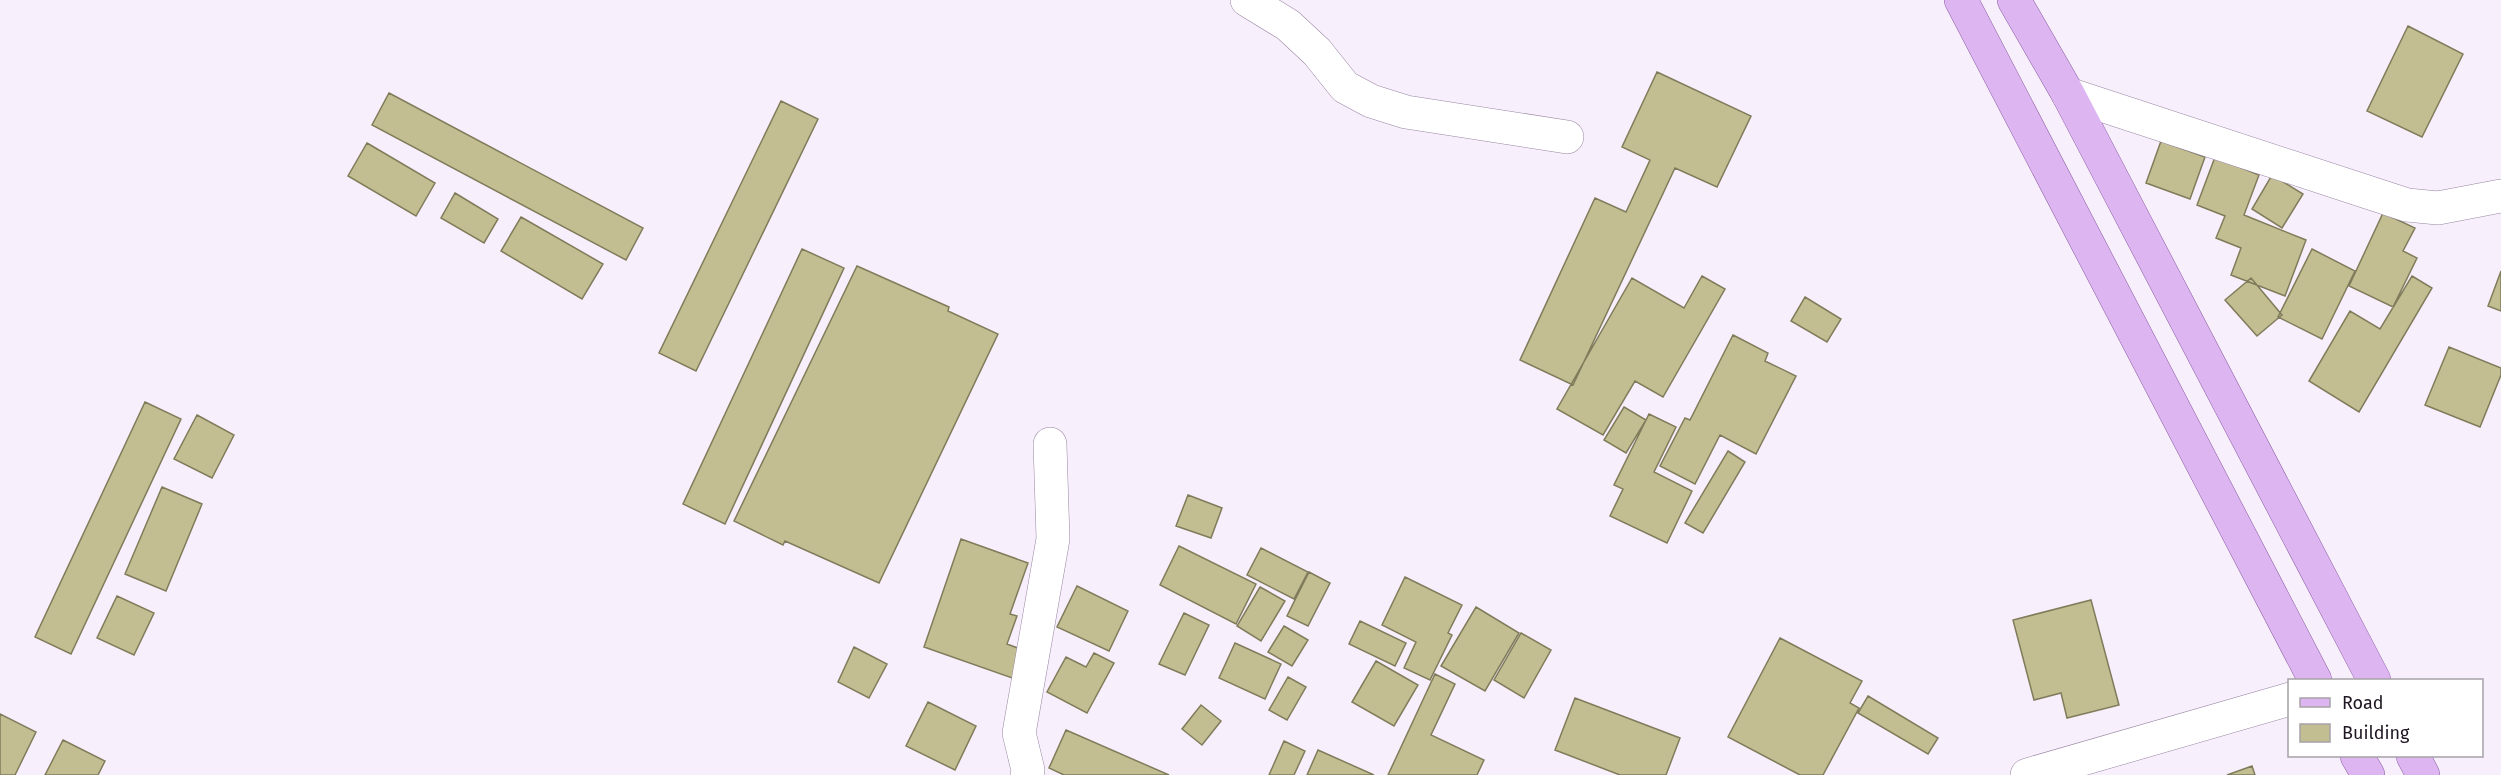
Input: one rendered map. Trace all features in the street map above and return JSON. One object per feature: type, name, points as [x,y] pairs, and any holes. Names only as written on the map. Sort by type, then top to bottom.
[{"type":"main road","points":[[1961,0],[2314,679]]},
{"type":"main road","points":[[2014,0],[2068,94],[2373,679]]},
{"type":"main road","points":[[2358,757],[2368,775]]},
{"type":"main road","points":[[2414,757],[2423,775]]},
{"type":"street","points":[[1247,0],[1288,25],[1317,52],[1345,87],[1371,101],[1406,112],[1567,137]]},
{"type":"street","points":[[2068,94],[2408,205],[2438,208],[2501,196]]},
{"type":"street","points":[[1032,773],[1019,733],[1053,539],[1050,444]]},
{"type":"street","points":[[2027,775],[2288,699]]},
{"type":"building","points":[[2408,26],[2463,54],[2422,137],[2367,111]]},
{"type":"building","points":[[1657,72],[1751,116],[1717,187],[1675,168],[1573,385],[1520,360],[1595,198],[1626,212],[1650,160],[1622,147]]},
{"type":"building","points":[[389,93],[643,228],[626,260],[372,125]]},
{"type":"building","points":[[781,101],[818,119],[696,371],[659,353]]},
{"type":"building","points":[[2161,141],[2205,157],[2190,199],[2146,183]]},
{"type":"building","points":[[367,143],[435,183],[416,216],[348,176]]},
{"type":"building","points":[[2215,157],[2259,175],[2244,215],[2306,240],[2285,296],[2231,275],[2241,248],[2216,238],[2225,216],[2197,205]]},
{"type":"building","points":[[2272,175],[2303,194],[2282,228],[2252,209]]},
{"type":"building","points":[[455,193],[498,219],[484,243],[441,218]]},
{"type":"building","points":[[2383,213],[2415,228],[2403,251],[2417,258],[2393,307],[2349,286]]},
{"type":"building","points":[[521,217],[603,264],[582,299],[501,251]]},
{"type":"building","points":[[802,249],[844,268],[725,524],[683,504]]},
{"type":"building","points":[[2312,249],[2355,271],[2322,339],[2278,317]]},
{"type":"building","points":[[857,266],[949,307],[948,311],[998,334],[879,583],[785,541],[783,545],[734,521]]},
{"type":"building","points":[[2501,271],[2501,311],[2488,306]]},
{"type":"building","points":[[1702,276],[1725,289],[1663,397],[1635,381],[1603,435],[1557,409],[1632,278],[1684,308]]},
{"type":"building","points":[[2412,276],[2432,288],[2359,412],[2309,381],[2350,311],[2380,329]]},
{"type":"building","points":[[2251,278],[2282,315],[2257,336],[2225,300]]},
{"type":"building","points":[[1805,297],[1841,319],[1827,342],[1791,321]]},
{"type":"building","points":[[1733,335],[1768,353],[1765,361],[1796,376],[1756,454],[1720,435],[1695,484],[1660,466],[1685,418],[1690,420]]},
{"type":"building","points":[[2449,347],[2501,368],[2501,375],[2480,427],[2425,405]]},
{"type":"building","points":[[145,402],[181,419],[71,654],[35,637]]},
{"type":"building","points":[[1624,407],[1646,420],[1626,453],[1604,440]]},
{"type":"building","points":[[1649,414],[1676,427],[1654,472],[1692,491],[1667,543],[1610,516],[1623,489],[1614,485]]},
{"type":"building","points":[[197,415],[234,435],[212,478],[174,459]]},
{"type":"building","points":[[1728,451],[1745,462],[1703,533],[1685,523]]},
{"type":"building","points":[[162,487],[202,504],[166,591],[125,574]]},
{"type":"building","points":[[1188,495],[1222,508],[1211,538],[1176,526]]},
{"type":"building","points":[[961,539],[1028,563],[1010,614],[1017,616],[1007,644],[1031,653],[1021,681],[924,647]]},
{"type":"building","points":[[1179,546],[1256,584],[1236,624],[1160,585]]},
{"type":"building","points":[[1261,548],[1308,572],[1294,599],[1247,575]]},
{"type":"building","points":[[1309,572],[1330,583],[1308,626],[1287,616]]},
{"type":"building","points":[[1405,577],[1462,605],[1448,633],[1452,635],[1430,680],[1404,668],[1416,642],[1382,625]]},
{"type":"building","points":[[1077,586],[1128,611],[1109,651],[1057,627]]},
{"type":"building","points":[[1260,587],[1285,601],[1261,641],[1237,626]]},
{"type":"building","points":[[117,596],[154,613],[134,655],[97,638]]},
{"type":"building","points":[[2091,600],[2119,705],[2067,718],[2061,693],[2034,700],[2013,620]]},
{"type":"building","points":[[1476,607],[1519,633],[1485,691],[1441,666]]},
{"type":"building","points":[[1184,613],[1209,625],[1185,675],[1159,664]]},
{"type":"building","points":[[1360,621],[1406,643],[1395,666],[1349,644]]},
{"type":"building","points":[[1284,626],[1308,640],[1292,666],[1268,652]]},
{"type":"building","points":[[1521,633],[1551,650],[1524,698],[1494,680]]},
{"type":"building","points":[[1780,638],[1862,681],[1850,703],[1859,708],[1823,775],[1800,775],[1728,737]]},
{"type":"building","points":[[1235,643],[1281,664],[1265,699],[1219,678]]},
{"type":"building","points":[[854,647],[887,664],[869,698],[838,682]]},
{"type":"building","points":[[1094,653],[1114,663],[1087,713],[1047,692],[1066,657],[1086,667]]},
{"type":"building","points":[[1376,661],[1418,685],[1394,726],[1352,702]]},
{"type":"building","points":[[1435,674],[1455,684],[1431,735],[1484,760],[1477,775],[1388,775]]},
{"type":"building","points":[[1288,677],[1306,687],[1287,720],[1269,710]]},
{"type":"building","points":[[1868,696],[1938,738],[1928,754],[1858,713]]},
{"type":"building","points":[[1575,698],[1680,738],[1666,775],[1620,775],[1555,750]]},
{"type":"building","points":[[928,702],[976,726],[955,770],[906,746]]},
{"type":"building","points":[[1201,705],[1221,721],[1202,745],[1182,729]]},
{"type":"building","points":[[0,714],[36,732],[15,775],[0,775]]},
{"type":"building","points":[[1066,730],[1169,775],[1064,775],[1049,768]]},
{"type":"building","points":[[63,740],[105,761],[98,775],[45,775]]},
{"type":"building","points":[[1284,741],[1305,751],[1294,775],[1269,775]]},
{"type":"building","points":[[1318,750],[1374,775],[1307,775]]},
{"type":"building","points":[[2252,766],[2255,775],[2227,775]]}]
